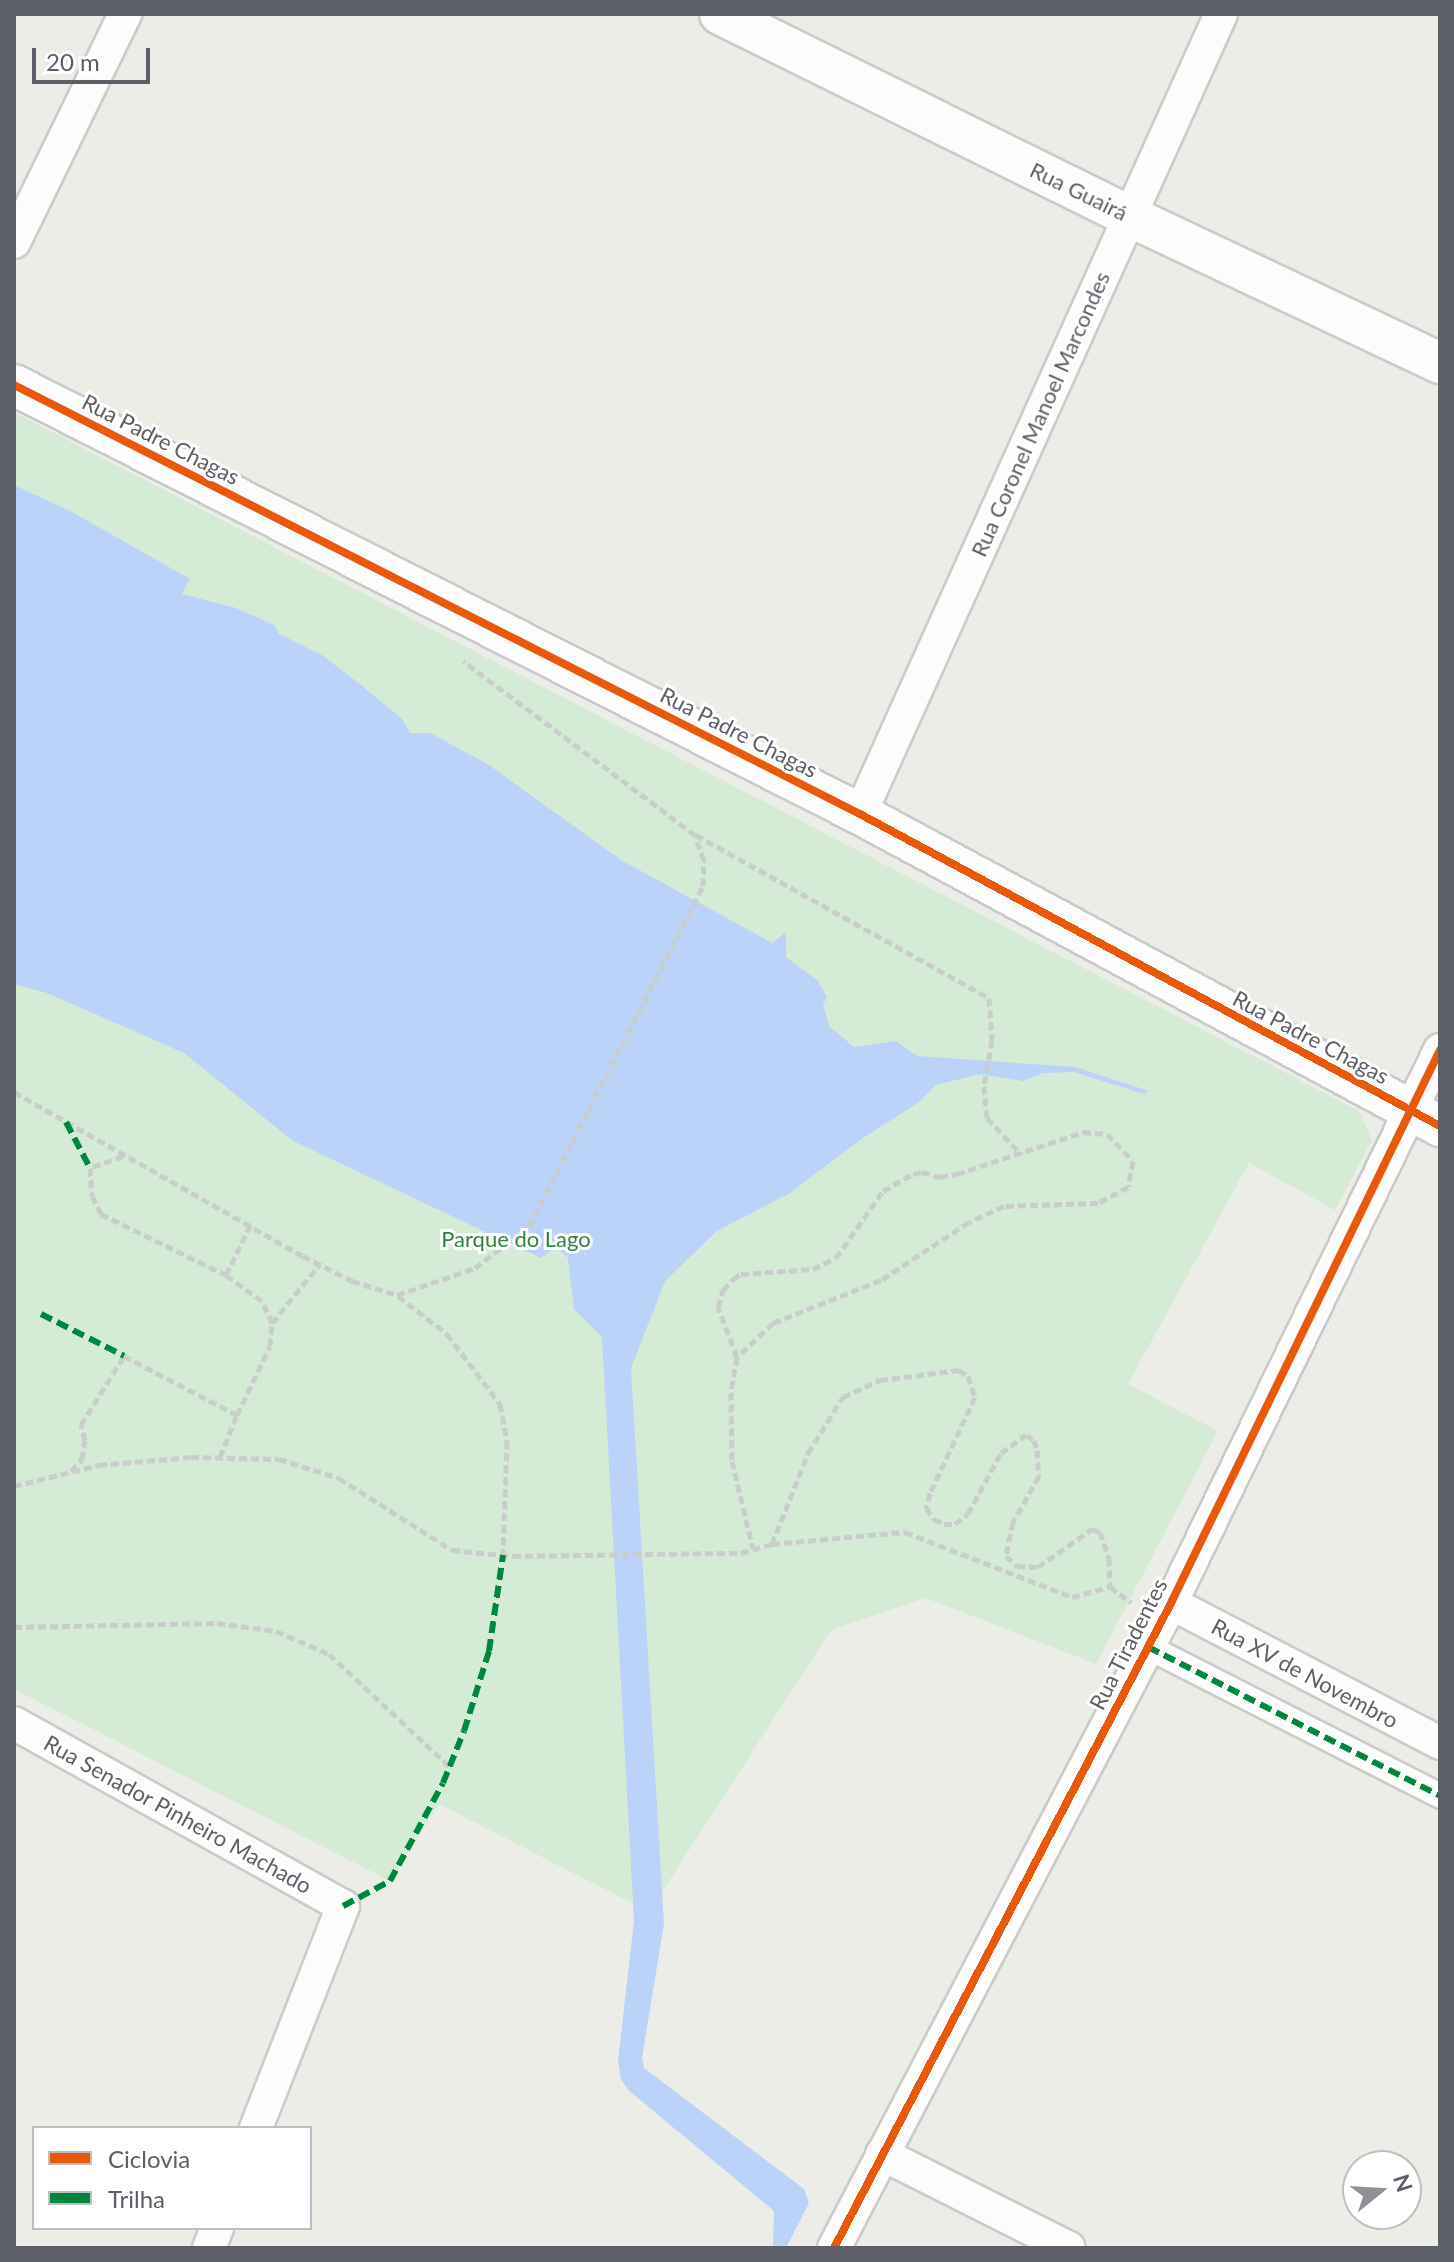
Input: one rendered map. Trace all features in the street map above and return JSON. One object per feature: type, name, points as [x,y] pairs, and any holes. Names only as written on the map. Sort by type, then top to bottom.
[{"type":"street","points":[[14,242],[125,14]]},
{"type":"street","name":"Rua Guairá","points":[[720,14],[1129,216],[1440,363]]},
{"type":"street","name":"Rua Coronel Manoel Marcondes","points":[[860,814],[1221,14]]},
{"type":"street","name":"Rua Padre Chagas","points":[[14,385],[860,814],[1425,1118]]},
{"type":"street","name":"Rua Tiradentes","points":[[834,2248],[1425,1118],[1440,1050]]},
{"type":"street","points":[[1160,1624],[1440,1796]]},
{"type":"street","name":"Rua XV de Novembro","points":[[1160,1624],[1440,1743]]},
{"type":"street","name":"Rua Senador Pinheiro Machado","points":[[14,1723],[343,1906],[257,2126]]},
{"type":"street","points":[[882,2154],[1069,2248]]},
{"type":"path","points":[[454,655],[695,835],[989,998],[992,1040],[984,1086],[987,1118],[1021,1154]]},
{"type":"path","points":[[397,1295],[475,1268],[529,1226],[703,886],[704,860],[695,835]]},
{"type":"path","points":[[14,1092],[352,1281],[397,1295],[447,1334],[500,1404],[507,1441],[503,1555]]},
{"type":"path","points":[[737,1357],[773,1323],[881,1280],[969,1222],[1004,1206],[1098,1203],[1128,1187],[1133,1161],[1107,1134],[1083,1132],[957,1174],[940,1177],[922,1172],[913,1174],[883,1191],[836,1258],[813,1269],[741,1274],[733,1279],[723,1290],[718,1307],[737,1357],[731,1392],[732,1461],[753,1549]]},
{"type":"path","points":[[124,1155],[90,1168],[92,1196],[101,1214],[226,1275],[262,1301],[272,1323],[270,1346],[220,1457]]},
{"type":"path","points":[[226,1275],[251,1226]]},
{"type":"path","points":[[272,1323],[320,1264]]},
{"type":"path","points":[[71,1472],[82,1459],[85,1440],[81,1425],[124,1356],[237,1415]]},
{"type":"path","points":[[772,1544],[808,1453],[843,1397],[880,1380],[959,1370],[968,1376],[975,1397],[926,1508],[934,1519],[955,1524],[968,1514],[1001,1453],[1026,1435],[1034,1440],[1039,1476],[1013,1522],[1006,1556],[1017,1566],[1038,1567],[1092,1529],[1100,1532],[1109,1558],[1110,1587]]},
{"type":"path","points":[[14,1486],[99,1465],[220,1457],[279,1459],[339,1478],[452,1550],[513,1556],[715,1553],[772,1544],[905,1532],[1072,1597],[1110,1587]]},
{"type":"path","points":[[1110,1587],[1160,1624]]},
{"type":"path","points":[[14,1627],[217,1623],[276,1631],[329,1654],[450,1767]]},
{"type":"green space","name":"Parque do Lago","points":[[14,412],[1359,1111],[1372,1140],[1335,1210],[1249,1163],[1128,1384],[1218,1431],[1096,1664],[926,1598],[831,1630],[649,1912],[439,1804],[390,1881],[14,1689]]},
{"type":"water","points":[[14,485],[72,512],[190,579],[182,594],[236,608],[274,625],[279,634],[322,655],[361,685],[402,719],[410,733],[430,733],[489,765],[621,860],[772,943],[786,932],[786,957],[818,981],[827,997],[823,1005],[829,1026],[854,1047],[896,1041],[917,1056],[1075,1067],[1149,1091],[1144,1094],[1074,1072],[1043,1073],[1023,1081],[980,1074],[936,1085],[919,1102],[860,1140],[790,1193],[717,1231],[665,1281],[631,1368],[664,1924],[642,2058],[644,2068],[804,2189],[809,2203],[786,2248],[773,2247],[774,2211],[628,2090],[621,2079],[618,2061],[634,1921],[602,1337],[574,1309],[568,1258],[556,1247],[541,1258],[293,1141],[184,1053],[47,993],[14,984]]},
{"type":"marked path","points":[[66,1122],[90,1168]]},
{"type":"marked path","points":[[41,1314],[124,1356]]},
{"type":"marked path","points":[[343,1906],[390,1881],[443,1783],[464,1731],[489,1651],[503,1555]]},
{"type":"marked path","points":[[1148,1647],[1440,1796]]},
{"type":"cycle path","points":[[14,385],[860,814],[1440,1126]]},
{"type":"cycle path","points":[[834,2248],[1171,1603],[1440,1050]]}]
